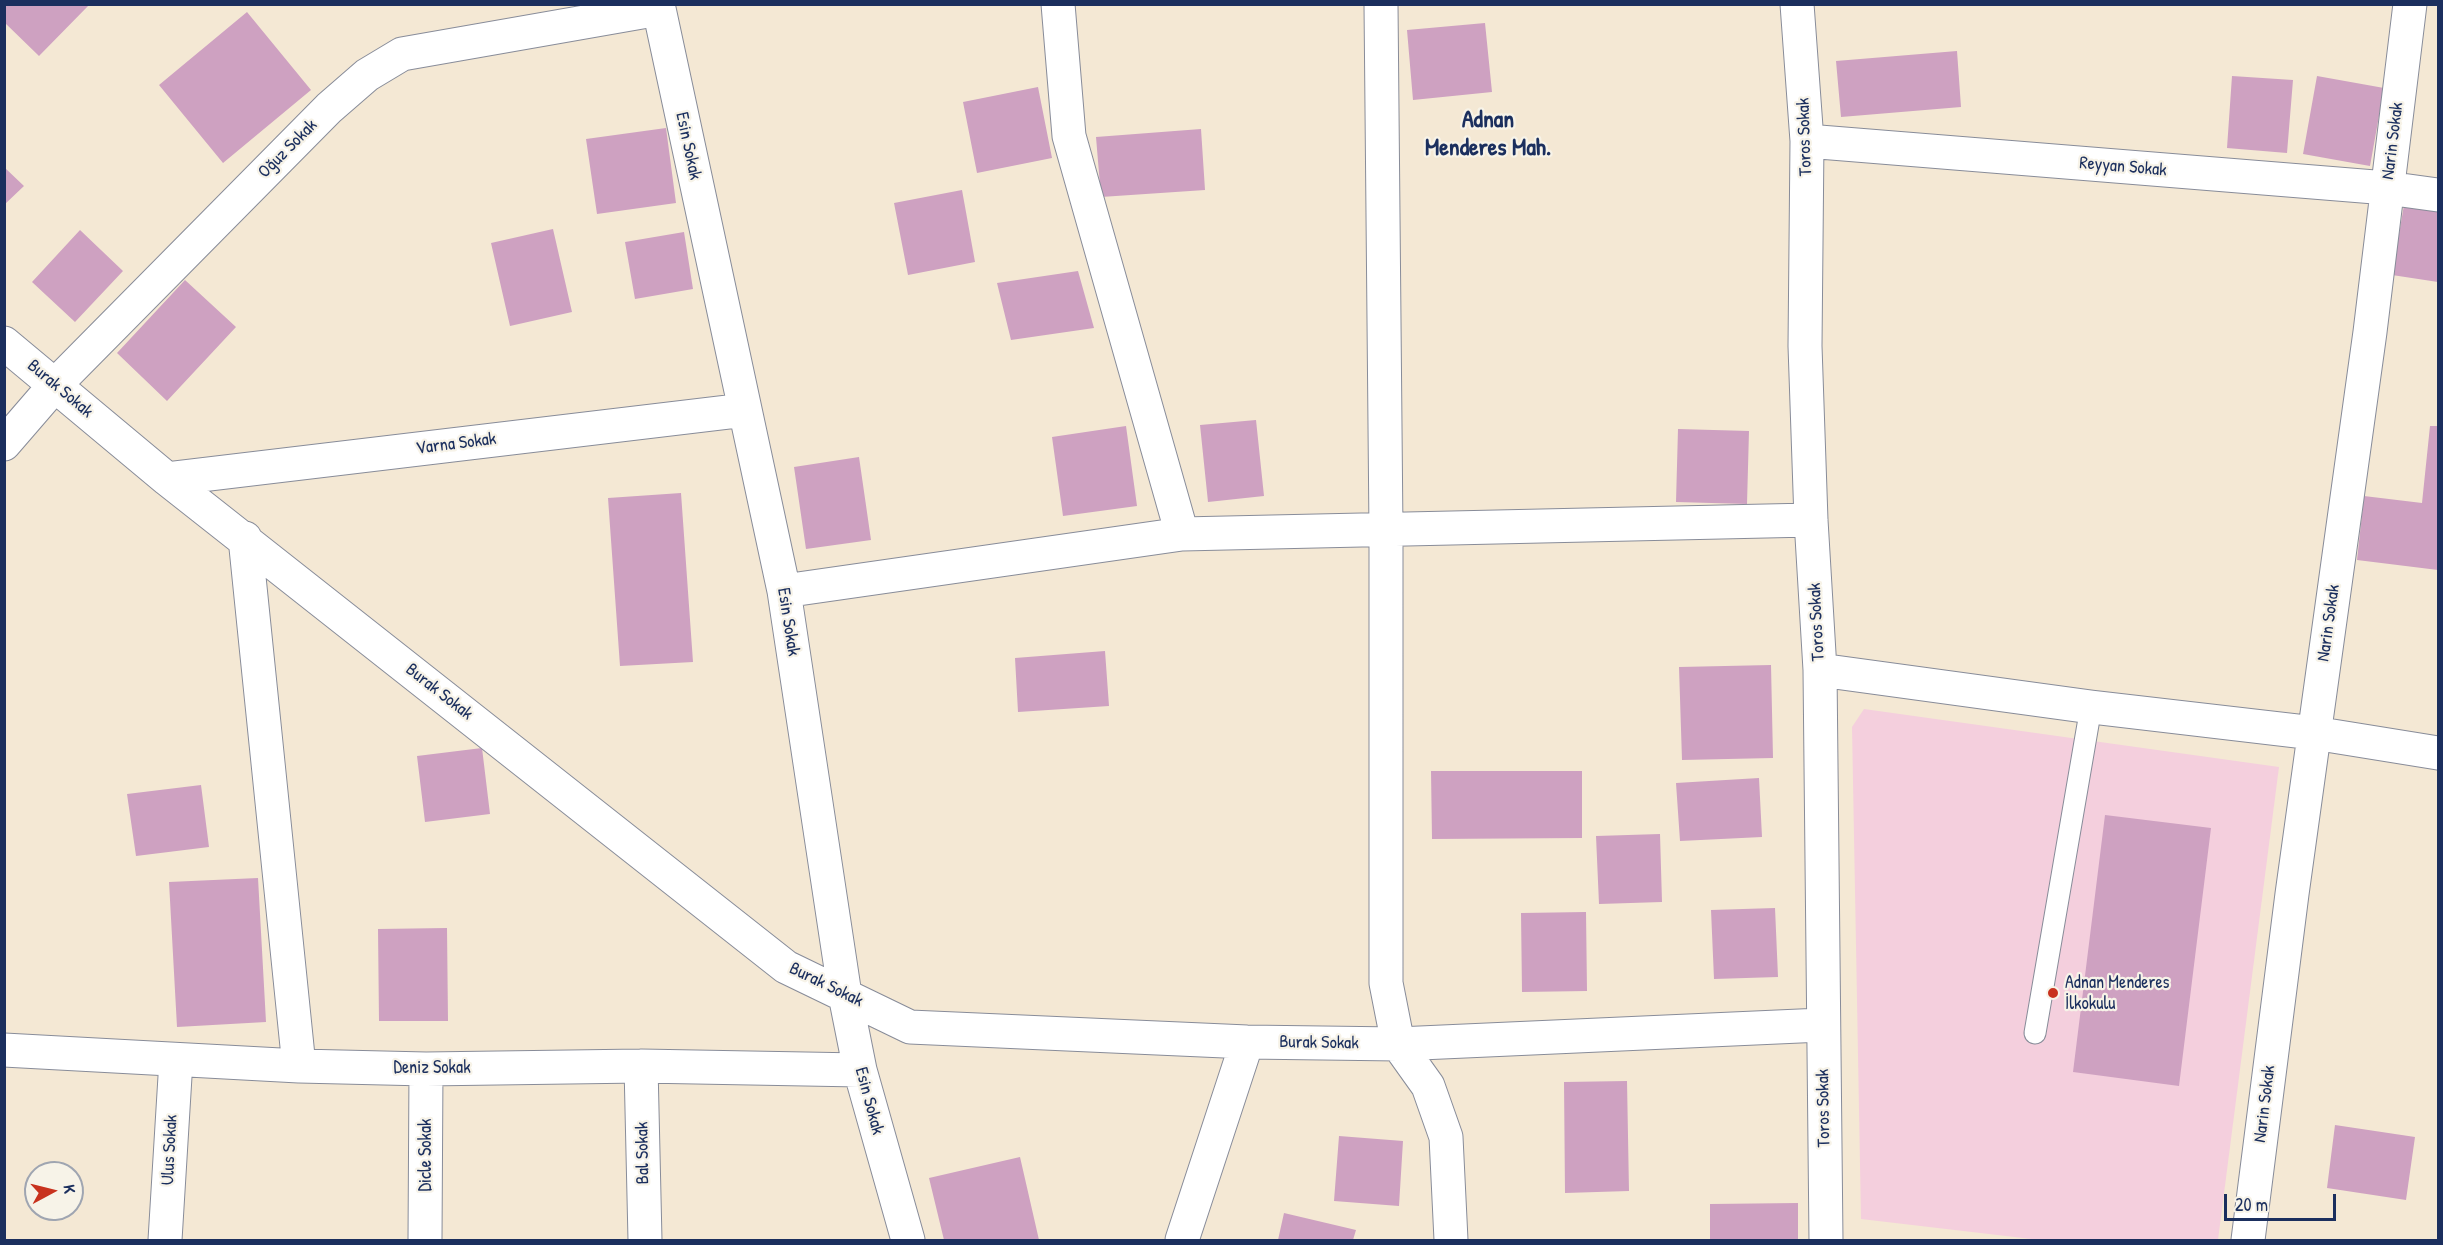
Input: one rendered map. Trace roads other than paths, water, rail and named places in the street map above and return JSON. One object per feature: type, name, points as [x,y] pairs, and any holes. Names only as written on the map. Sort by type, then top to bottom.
[{"type":"street","points":[[1058,4],[1069,136],[1182,534]]},
{"type":"street","points":[[1381,4],[1386,531],[1386,983],[1398,1044],[1428,1086],[1446,1137],[1451,1240]]},
{"type":"street","name":"Toros Sokak","points":[[1797,4],[1807,141],[1805,346],[1811,520],[1820,670],[1826,1240]]},
{"type":"street","name":"Narin Sokak","points":[[2248,1240],[2314,733],[2370,332],[2410,4]]},
{"type":"street","name":"Oğuz Sokak","points":[[4,444],[55,385],[329,108],[367,75],[402,54],[658,7]]},
{"type":"street","name":"Esin Sokak","points":[[658,7],[784,591],[845,995],[860,1070],[908,1240]]},
{"type":"street","name":"Reyyan Sokak","points":[[1807,141],[2387,188],[2439,195]]},
{"type":"street","name":"Burak Sokak","points":[[4,343],[167,479],[245,538],[786,967],[910,1027],[1247,1042],[1398,1044],[1822,1024]]},
{"type":"street","name":"Varna Sokak","points":[[167,479],[745,410]]},
{"type":"street","points":[[784,591],[1182,534],[1811,520]]},
{"type":"street","points":[[245,538],[299,1066]]},
{"type":"street","points":[[1820,670],[2091,707],[2314,733],[2439,753]]},
{"type":"street","points":[[1182,1240],[1247,1042]]},
{"type":"street","name":"Deniz Sokak","points":[[4,1050],[299,1066],[426,1069],[641,1066],[860,1070]]},
{"type":"street","name":"Ulus Sokak","points":[[165,1240],[176,1060]]},
{"type":"street","name":"Bal Sokak","points":[[641,1066],[645,1240]]},
{"type":"street","name":"Dicle Sokak","points":[[425,1240],[426,1069]]},
{"type":"lane","points":[[2035,1033],[2091,707]]},
{"type":"place","name":"Adnan Menderes İlkokulu","points":[[2053,993]]},
{"type":"district","name":"Adnan Menderes Mah.","points":[[1488,135]]}]
